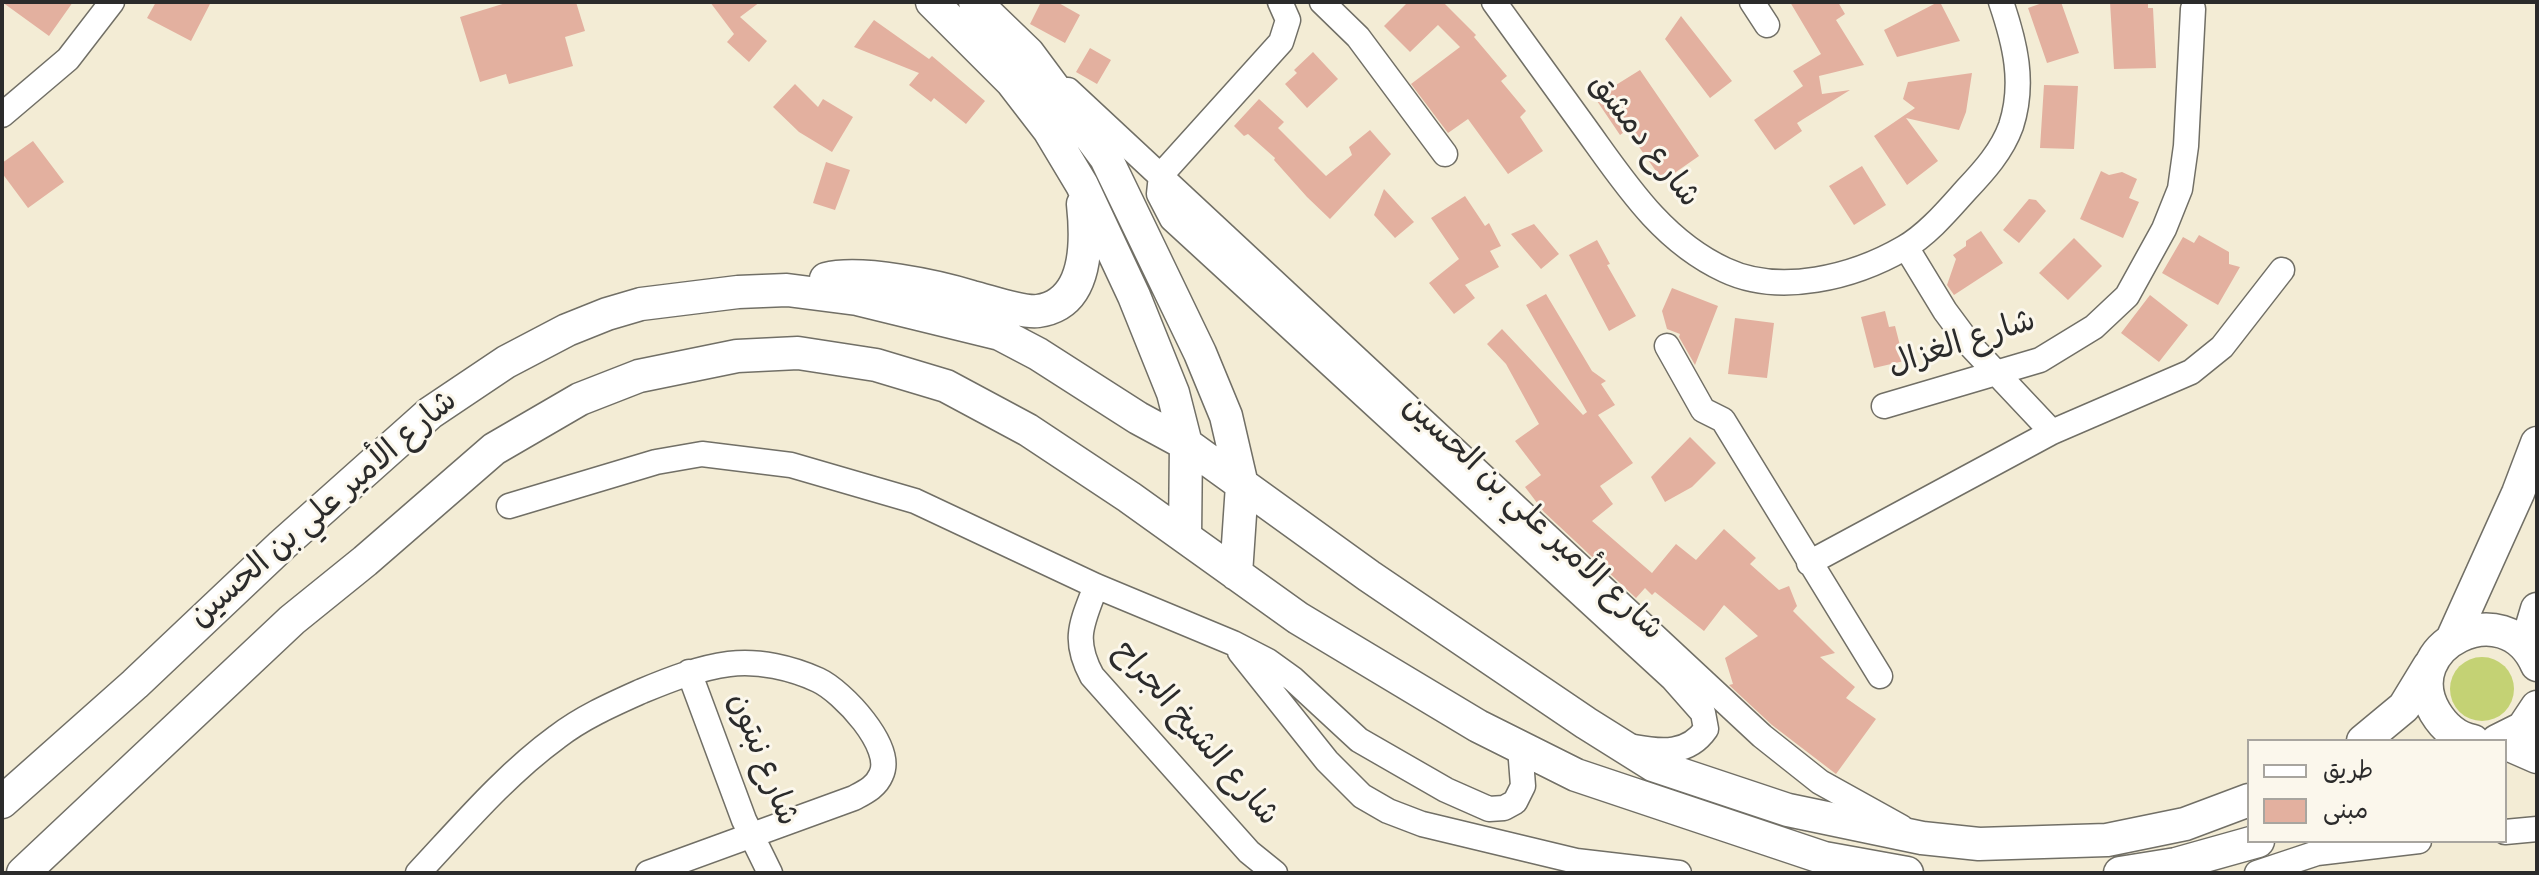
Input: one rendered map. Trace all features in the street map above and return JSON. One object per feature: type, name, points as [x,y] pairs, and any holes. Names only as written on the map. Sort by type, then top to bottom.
[{"type":"main road","points":[[932,2],[1012,82],[1049,130],[1082,185],[1157,349],[1173,393],[1186,444],[1185,537]]},
{"type":"main road","name":"شارع الأمير علي بن الحسين","points":[[975,2],[1028,53],[1106,158],[1211,379],[1230,430],[1242,485],[1236,574]]},
{"type":"main road","points":[[787,290],[840,276],[955,292],[996,304],[1037,311],[1060,303],[1077,281],[1085,261],[1082,185]]},
{"type":"main road","name":"شارع الأمير علي بن الحسين","points":[[2,802],[419,423],[506,362],[567,330],[641,304],[738,292],[787,290],[857,299],[1000,334],[1038,354],[1138,418],[1186,444],[1369,576],[1653,765],[1788,810],[1922,838],[1979,844],[2107,840],[2185,824],[2247,801]]},
{"type":"main road","name":"شارع الأمير علي بن الحسين","points":[[23,873],[292,620],[368,559],[494,449],[580,399],[639,376],[737,356],[798,353],[876,365],[946,386],[1028,430],[1298,618],[1478,726],[1576,775],[1819,866],[1907,873]]},
{"type":"main road","points":[[2464,739],[2442,724],[2429,702],[2427,676],[2518,493],[2537,443]]},
{"type":"main road","points":[[2531,656],[2537,609]]},
{"type":"main road","points":[[2365,739],[2404,707],[2445,645],[2478,629],[2504,632],[2531,656]]},
{"type":"main road","points":[[2502,739],[2523,728],[2537,707]]},
{"type":"main road","points":[[2507,744],[2537,757]]},
{"type":"main road","points":[[2120,873],[2176,864],[2252,843]]},
{"type":"main road","points":[[2199,873],[2226,851]]},
{"type":"street","points":[[2,115],[68,59],[112,2]]},
{"type":"street","points":[[1161,175],[1281,42],[1288,20],[1280,2]]},
{"type":"street","points":[[1322,2],[1358,37],[1445,154]]},
{"type":"street","name":"شارع دمشق","points":[[1494,2],[1634,195],[1663,228],[1691,252],[1727,271],[1772,281],[1799,283],[1857,270],[1906,247],[1938,221],[1985,170],[2010,127],[2019,87],[2014,43],[2001,2]]},
{"type":"street","points":[[1752,2],[1767,25]]},
{"type":"street","name":"شارع الغزال","points":[[1884,406],[2040,360],[2094,327],[2127,296],[2147,264],[2180,189],[2186,146],[2193,9]]},
{"type":"street","name":"شارع الأمير علي بن الحسين","points":[[1028,53],[1762,736],[1820,782],[1922,838]]},
{"type":"street","name":"شارع الأمير علي بن الحسين","points":[[1161,175],[1159,194],[1172,219],[1673,679],[1703,713],[1706,729],[1699,739],[1679,749],[1660,752],[1622,744]]},
{"type":"street","points":[[1906,247],[1945,311],[1996,375],[2052,432]]},
{"type":"street","points":[[1809,563],[2052,432],[2191,372],[2207,361],[2240,327],[2282,270]]},
{"type":"street","points":[[1667,346],[1703,410],[1723,420],[1880,676]]},
{"type":"street","points":[[509,506],[656,462],[702,454],[791,465],[915,501],[1096,586],[1233,643],[1268,661],[1293,679],[1359,740],[1446,790],[1489,809],[1504,808],[1515,802],[1523,786],[1520,747]]},
{"type":"street","name":"شارع الشيخ الجراح","points":[[1096,586],[1081,627],[1079,644],[1082,658],[1092,676],[1249,852],[1275,873]]},
{"type":"street","points":[[1233,643],[1309,740],[1362,796],[1388,811],[1422,824],[1576,861],[1679,873]]},
{"type":"street","points":[[418,873],[516,770],[558,735],[596,712],[689,672],[732,664],[769,664],[819,680],[843,698],[859,716],[884,756],[883,773],[874,787],[854,798],[648,873]]},
{"type":"street","name":"شارع نبتون","points":[[689,672],[752,837],[770,873]]},
{"type":"street","points":[[1489,809],[1490,840]]},
{"type":"street","points":[[2507,832],[2537,829]]},
{"type":"street","points":[[2257,873],[2317,853],[2402,843]]},
{"type":"green space","points":[[2482,657],[2494,659],[2505,666],[2512,677],[2512,701],[2505,712],[2494,719],[2482,721],[2470,719],[2459,712],[2452,701],[2450,689],[2452,677],[2459,666],[2470,659]]},
{"type":"building","points":[[2,2],[73,2],[49,36]]},
{"type":"building","points":[[156,2],[211,2],[191,41],[147,18]]},
{"type":"building","points":[[509,2],[576,2],[585,31],[565,37],[573,66],[509,84],[506,74],[480,82],[460,17]]},
{"type":"building","points":[[710,2],[760,2],[740,17],[767,41],[749,62],[727,42],[734,34]]},
{"type":"building","points":[[1041,2],[1057,2],[1080,15],[1065,43],[1030,24]]},
{"type":"building","points":[[1408,2],[1443,2],[1476,35],[1474,37],[1507,76],[1501,81],[1526,111],[1520,117],[1543,151],[1508,174],[1468,119],[1448,133],[1411,84],[1460,47],[1438,25],[1410,52],[1384,26]]},
{"type":"building","points":[[1790,2],[1838,2],[1845,14],[1836,20],[1864,65],[1819,76],[1822,94],[1850,90],[1797,123],[1802,131],[1775,150],[1754,120],[1803,86],[1793,71],[1821,54]]},
{"type":"building","points":[[1938,2],[1960,41],[1897,57],[1884,30]]},
{"type":"building","points":[[2045,2],[2061,2],[2079,53],[2047,63],[2028,8]]},
{"type":"building","points":[[2110,2],[2148,2],[2148,8],[2153,8],[2156,68],[2114,69]]},
{"type":"building","points":[[1681,16],[1732,81],[1710,98],[1665,39]]},
{"type":"building","points":[[874,20],[929,59],[932,56],[985,101],[966,124],[934,98],[931,102],[909,85],[919,73],[854,47]]},
{"type":"building","points":[[1090,48],[1111,60],[1097,84],[1076,72]]},
{"type":"building","points":[[1313,52],[1338,79],[1307,108],[1285,84],[1297,73],[1294,70]]},
{"type":"building","points":[[1640,70],[1699,156],[1663,181],[1627,130],[1620,135],[1595,98]]},
{"type":"building","points":[[1972,73],[1966,112],[1959,130],[1906,118],[1938,161],[1907,185],[1874,136],[1915,108],[1903,99],[1908,82]]},
{"type":"building","points":[[795,84],[818,107],[823,99],[853,117],[832,152],[799,132],[773,107]]},
{"type":"building","points":[[2044,85],[2078,86],[2074,149],[2040,148]]},
{"type":"building","points":[[1259,99],[1284,122],[1278,128],[1326,176],[1352,155],[1349,147],[1370,130],[1391,154],[1330,219],[1275,158],[1234,126]]},
{"type":"building","points":[[33,141],[64,182],[28,208],[2,173],[2,163]]},
{"type":"building","points":[[826,162],[850,170],[835,210],[813,203]]},
{"type":"building","points":[[1862,166],[1886,205],[1854,225],[1829,186]]},
{"type":"building","points":[[2101,171],[2109,175],[2122,172],[2137,179],[2129,198],[2139,202],[2123,238],[2080,219]]},
{"type":"building","points":[[1384,189],[1414,222],[1395,238],[1374,215]]},
{"type":"building","points":[[1465,196],[1485,226],[1489,223],[1501,246],[1490,251],[1499,267],[1465,285],[1475,298],[1454,314],[1429,283],[1459,259],[1431,218]]},
{"type":"building","points":[[2029,199],[2036,200],[2046,211],[2019,243],[2003,230]]},
{"type":"building","points":[[1534,224],[1559,254],[1541,269],[1511,234]]},
{"type":"building","points":[[1981,231],[2003,263],[1954,295],[1947,285],[1956,259],[1953,255]]},
{"type":"building","points":[[2199,235],[2229,252],[2229,264],[2240,267],[2218,305],[2162,273],[2183,237],[2194,243]]},
{"type":"building","points":[[2074,238],[2102,266],[2068,300],[2039,273]]},
{"type":"building","points":[[1597,240],[1610,264],[1607,265],[1636,316],[1609,331],[1569,255]]},
{"type":"building","points":[[1672,288],[1718,306],[1695,365],[1680,334],[1667,329],[1662,311]]},
{"type":"building","points":[[1546,294],[1592,371],[1606,381],[1601,384],[1615,405],[1598,415],[1633,463],[1600,486],[1613,504],[1592,521],[1652,573],[1676,544],[1696,560],[1724,529],[1756,558],[1750,564],[1779,590],[1789,586],[1797,606],[1793,611],[1835,653],[1820,657],[1855,687],[1846,698],[1876,719],[1836,774],[1772,725],[1729,685],[1733,684],[1725,658],[1758,636],[1724,605],[1704,631],[1655,592],[1652,595],[1645,588],[1636,598],[1544,512],[1525,487],[1541,475],[1515,441],[1539,424],[1506,364],[1487,344],[1502,329],[1583,415],[1587,412],[1526,305]]},
{"type":"building","points":[[2150,295],[2188,325],[2159,362],[2121,333]]},
{"type":"building","points":[[1885,311],[1889,327],[1895,326],[1904,361],[1874,368],[1861,317]]},
{"type":"building","points":[[1735,318],[1774,323],[1767,378],[1728,374]]},
{"type":"building","points":[[1690,437],[1716,463],[1692,487],[1665,502],[1651,477]]}]
